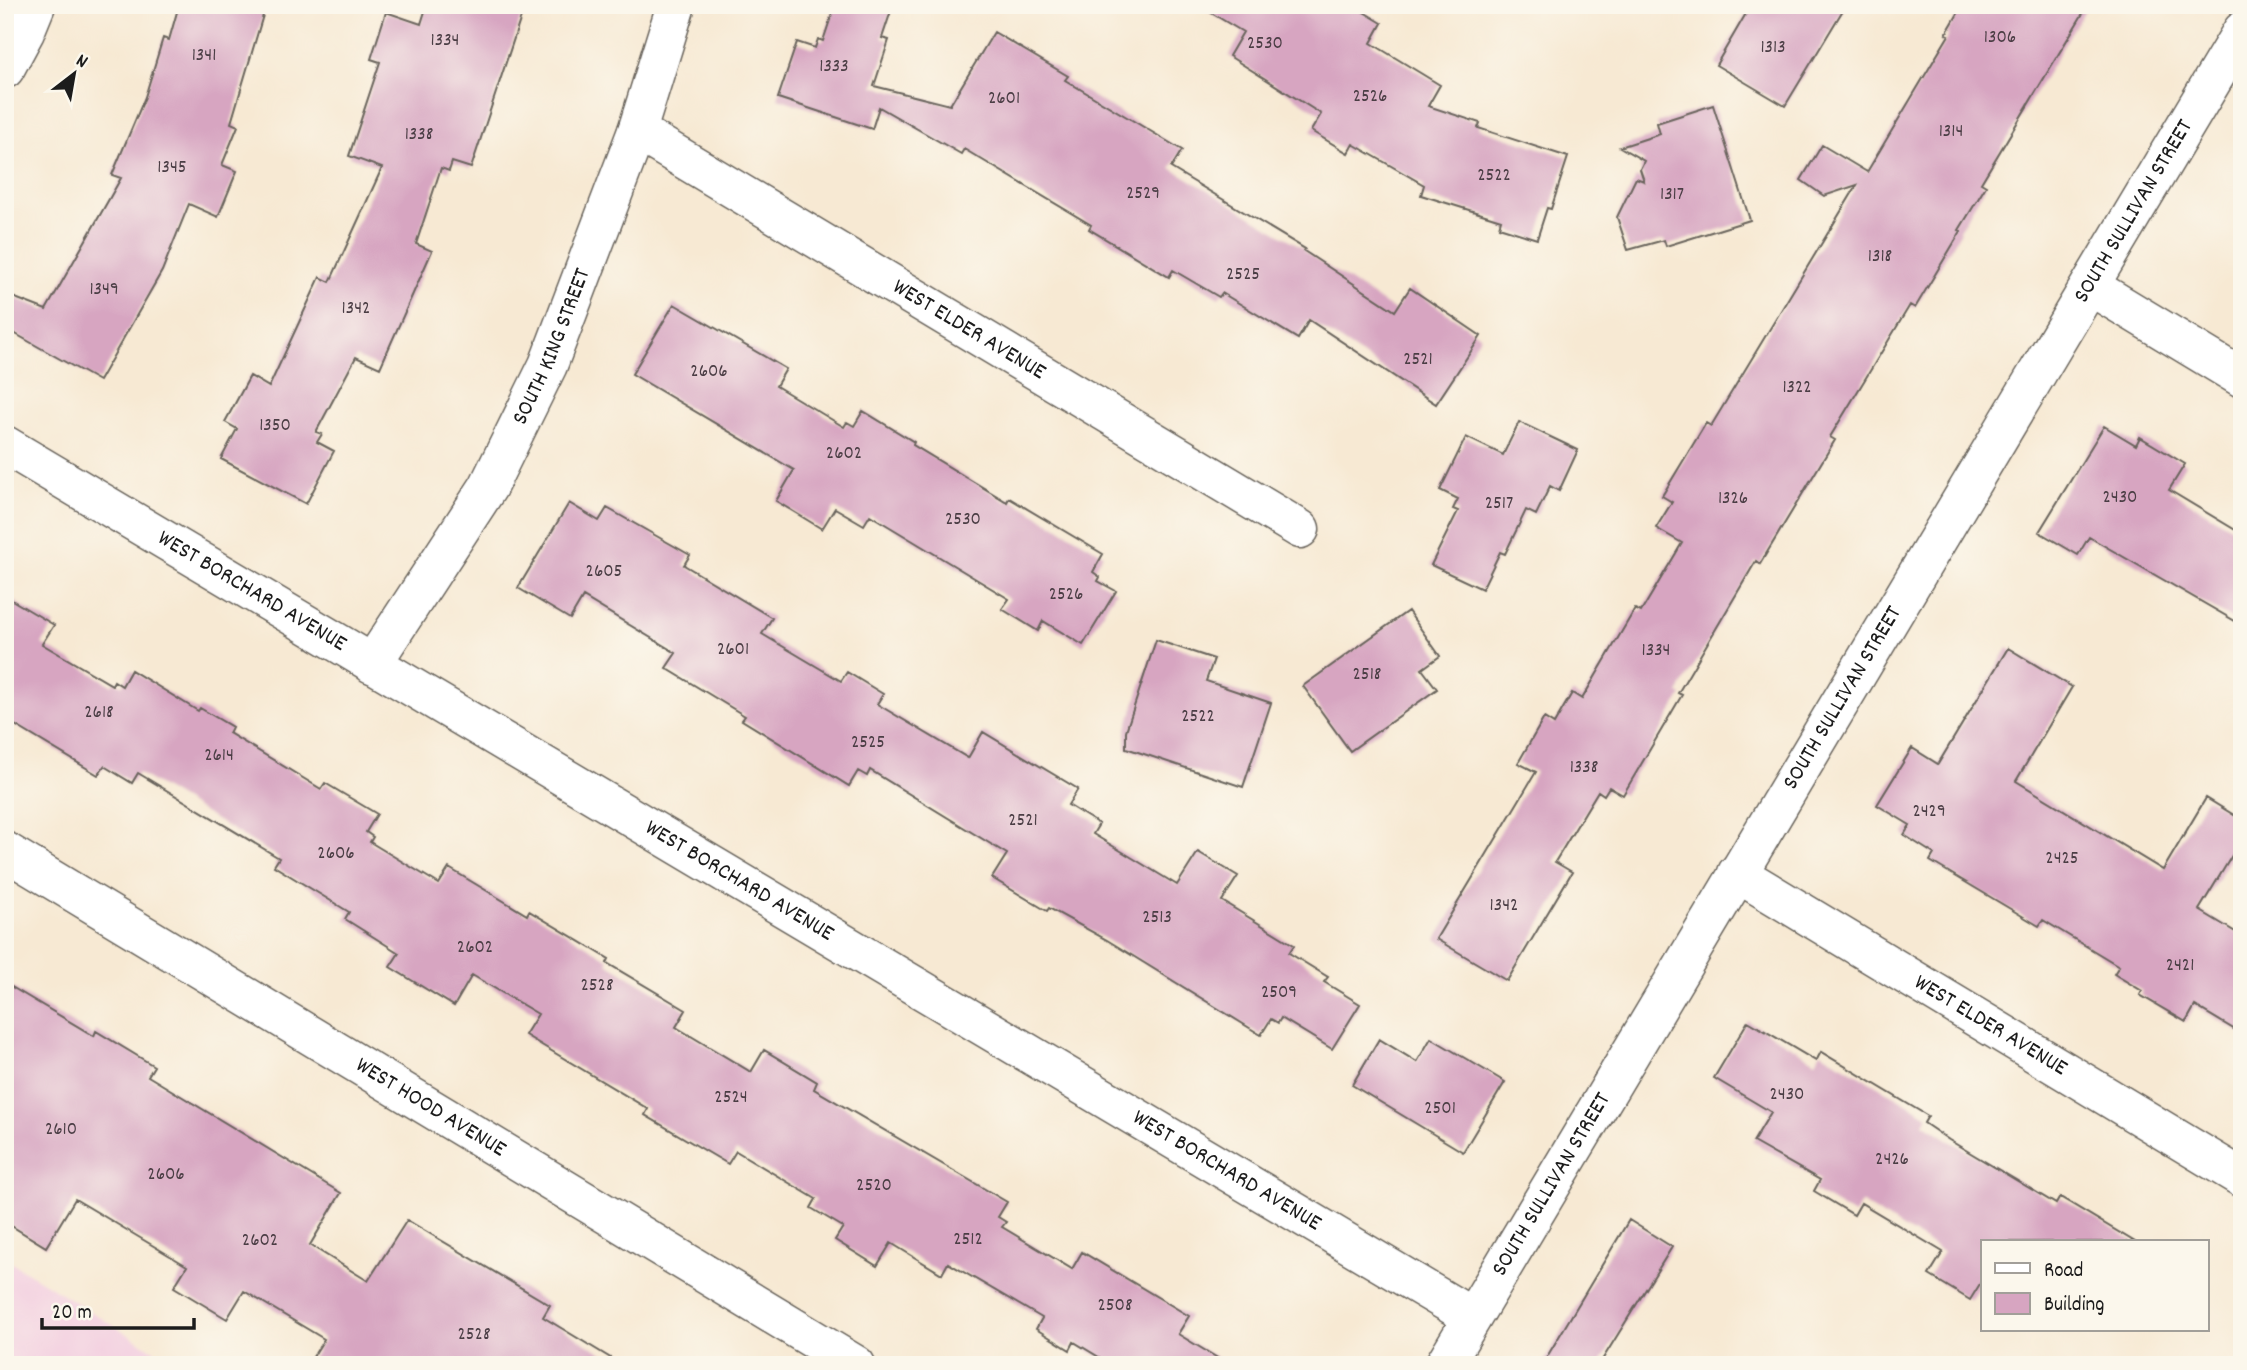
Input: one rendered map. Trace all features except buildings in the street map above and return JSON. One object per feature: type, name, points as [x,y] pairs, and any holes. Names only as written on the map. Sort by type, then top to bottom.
[{"type":"street","points":[[5,69],[36,5]]},
{"type":"street","name":"SOUTH KING STREET","points":[[372,663],[488,487],[548,365],[637,131],[676,5]]},
{"type":"street","name":"SOUTH SULLIVAN STREET","points":[[1444,1365],[2242,31]]},
{"type":"street","name":"WEST ELDER AVENUE","points":[[637,131],[1300,529]]},
{"type":"street","points":[[2090,286],[2242,378]]},
{"type":"street","name":"WEST BORCHARD AVENUE","points":[[5,445],[1472,1317]]},
{"type":"street","name":"WEST HOOD AVENUE","points":[[5,851],[856,1365]]},
{"type":"street","name":"WEST ELDER AVENUE","points":[[1737,873],[2242,1178]]},
{"type":"shaded area","points":[[5,1259],[178,1365],[5,1365]]}]
